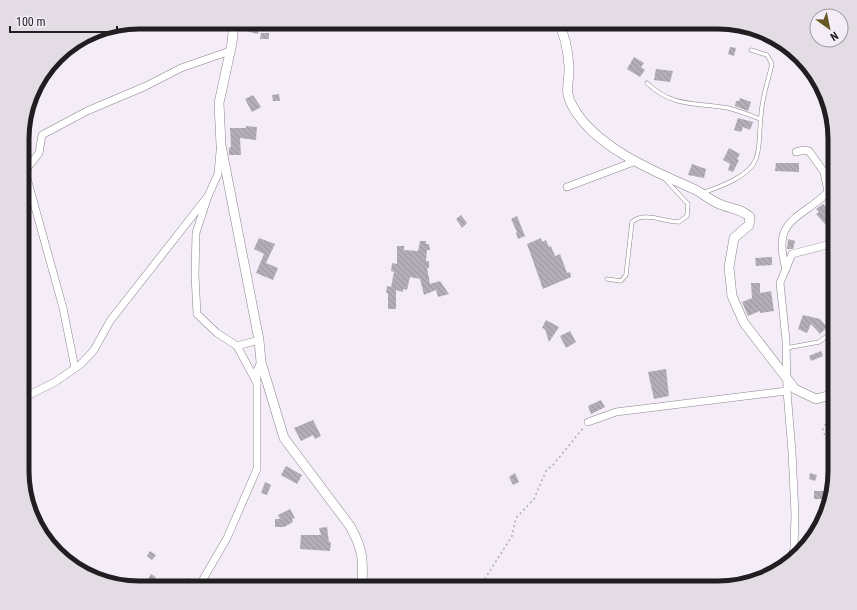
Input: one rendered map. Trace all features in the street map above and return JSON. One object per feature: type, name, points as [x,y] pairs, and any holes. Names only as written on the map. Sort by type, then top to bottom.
[{"type":"street","points":[[233,29],[219,103],[221,145],[260,340],[261,362],[284,438],[350,526],[356,538],[363,557],[362,581]]},
{"type":"street","points":[[562,29],[564,34],[569,66],[566,89],[572,106],[584,125],[636,162],[701,193],[718,203],[742,211],[750,217],[749,225],[734,238],[729,267],[732,296],[744,323],[795,389],[816,399],[828,396]]},
{"type":"street","points":[[29,166],[39,153],[42,135],[87,111],[146,86],[181,68],[230,51]]},
{"type":"street","points":[[221,145],[218,174],[208,196],[196,233],[195,275],[197,314],[217,333],[237,346],[257,383]]},
{"type":"street","points":[[786,269],[782,254],[784,233],[797,214],[828,192],[824,172],[809,151],[804,150],[796,152]]},
{"type":"street","points":[[567,187],[636,162]]},
{"type":"street","points":[[29,185],[63,308],[75,368]]},
{"type":"street","points":[[29,395],[55,382],[82,364],[94,350],[110,321],[208,196]]},
{"type":"street","points":[[788,555],[795,515],[786,348],[780,283],[792,254],[828,244]]},
{"type":"street","points":[[237,346],[260,340]]},
{"type":"street","points":[[202,581],[227,538],[257,469],[257,370],[261,362]]},
{"type":"street","points":[[588,422],[616,412],[788,390]]},
{"type":"lane","points":[[701,193],[728,184],[741,176],[756,160],[759,142],[760,119],[772,64],[767,55],[751,50]]},
{"type":"lane","points":[[647,83],[656,91],[676,102],[728,108],[760,119]]},
{"type":"lane","points":[[607,279],[621,281],[626,276],[632,222],[638,217],[646,216],[668,222],[679,222],[687,216],[688,204],[658,172]]},
{"type":"lane","points":[[786,348],[819,342],[828,335]]},
{"type":"path","points":[[826,179],[828,171]]},
{"type":"path","points":[[828,419],[823,429],[828,446]]},
{"type":"path","points":[[484,581],[512,536],[516,518],[534,499],[546,471],[554,465],[573,439],[588,422]]},
{"type":"building","points":[[246,29],[259,29],[258,34],[246,31]]},
{"type":"building","points":[[261,33],[269,33],[269,39],[260,39]]},
{"type":"building","points":[[730,47],[736,48],[734,56],[728,54]]},
{"type":"building","points":[[634,57],[644,63],[641,67],[645,70],[640,77],[627,69]]},
{"type":"building","points":[[656,69],[673,71],[670,82],[654,80]]},
{"type":"building","points":[[279,94],[280,101],[273,101],[272,95]]},
{"type":"building","points":[[253,95],[261,107],[252,112],[245,99]]},
{"type":"building","points":[[740,98],[751,102],[748,111],[735,106],[736,101],[739,101]]},
{"type":"building","points":[[738,118],[753,122],[750,130],[743,127],[741,132],[734,130]]},
{"type":"building","points":[[246,126],[257,127],[256,140],[240,138],[241,155],[229,155],[229,148],[231,147],[230,128],[246,128]]},
{"type":"building","points":[[729,148],[740,154],[737,159],[739,160],[733,172],[728,170],[730,164],[723,160]]},
{"type":"building","points":[[776,163],[799,163],[799,172],[775,171]]},
{"type":"building","points":[[692,164],[706,169],[704,178],[688,175]]},
{"type":"building","points":[[823,204],[826,207],[828,205],[828,224],[826,225],[816,214],[819,212],[816,209]]},
{"type":"building","points":[[461,215],[467,223],[462,228],[456,219]]},
{"type":"building","points":[[517,216],[525,236],[518,239],[517,232],[511,219]]},
{"type":"building","points":[[259,238],[275,244],[266,263],[278,268],[273,280],[256,273],[264,254],[254,249]]},
{"type":"building","points":[[541,238],[542,242],[546,240],[549,247],[551,246],[555,256],[560,254],[567,273],[570,272],[571,277],[543,289],[527,244]]},
{"type":"building","points":[[788,239],[795,241],[793,249],[787,249]]},
{"type":"building","points":[[420,241],[426,241],[426,244],[429,244],[430,250],[427,250],[426,261],[429,261],[429,268],[427,268],[430,284],[440,281],[449,294],[438,297],[436,290],[424,295],[420,279],[410,277],[407,290],[403,289],[403,292],[396,290],[396,309],[388,309],[388,293],[386,293],[387,286],[391,287],[394,272],[391,271],[392,263],[397,264],[397,246],[404,246],[404,250],[418,251]]},
{"type":"building","points":[[772,257],[772,265],[756,266],[755,258]]},
{"type":"building","points":[[751,283],[760,283],[760,293],[771,291],[774,311],[760,313],[760,311],[748,316],[742,302],[752,298]]},
{"type":"building","points":[[803,315],[820,319],[827,327],[820,334],[811,324],[807,333],[798,329]]},
{"type":"building","points":[[546,320],[559,327],[549,342],[545,329],[542,328]]},
{"type":"building","points":[[570,331],[576,342],[566,348],[560,336]]},
{"type":"building","points":[[821,351],[823,356],[811,361],[809,356]]},
{"type":"building","points":[[666,369],[669,396],[654,399],[648,372]]},
{"type":"building","points":[[601,400],[605,407],[591,414],[588,406]]},
{"type":"building","points":[[313,420],[321,436],[315,439],[313,435],[301,441],[294,428]]},
{"type":"building","points":[[286,466],[302,475],[297,484],[281,475]]},
{"type":"building","points":[[515,473],[519,482],[513,485],[509,477]]},
{"type":"building","points":[[810,473],[817,475],[815,481],[809,479]]},
{"type":"building","points":[[265,482],[271,485],[267,495],[261,493]]},
{"type":"building","points":[[814,491],[824,491],[824,499],[814,499]]},
{"type":"building","points":[[290,509],[295,518],[292,519],[293,522],[284,527],[275,527],[275,519],[280,519],[278,515]]},
{"type":"building","points":[[327,527],[329,542],[331,542],[330,551],[300,549],[301,535],[321,535],[319,528]]},
{"type":"building","points":[[150,551],[156,555],[152,560],[147,556]]},
{"type":"building","points":[[151,574],[156,577],[154,581],[148,579]]},
{"type":"building","points":[[186,578],[196,581],[185,581]]}]
